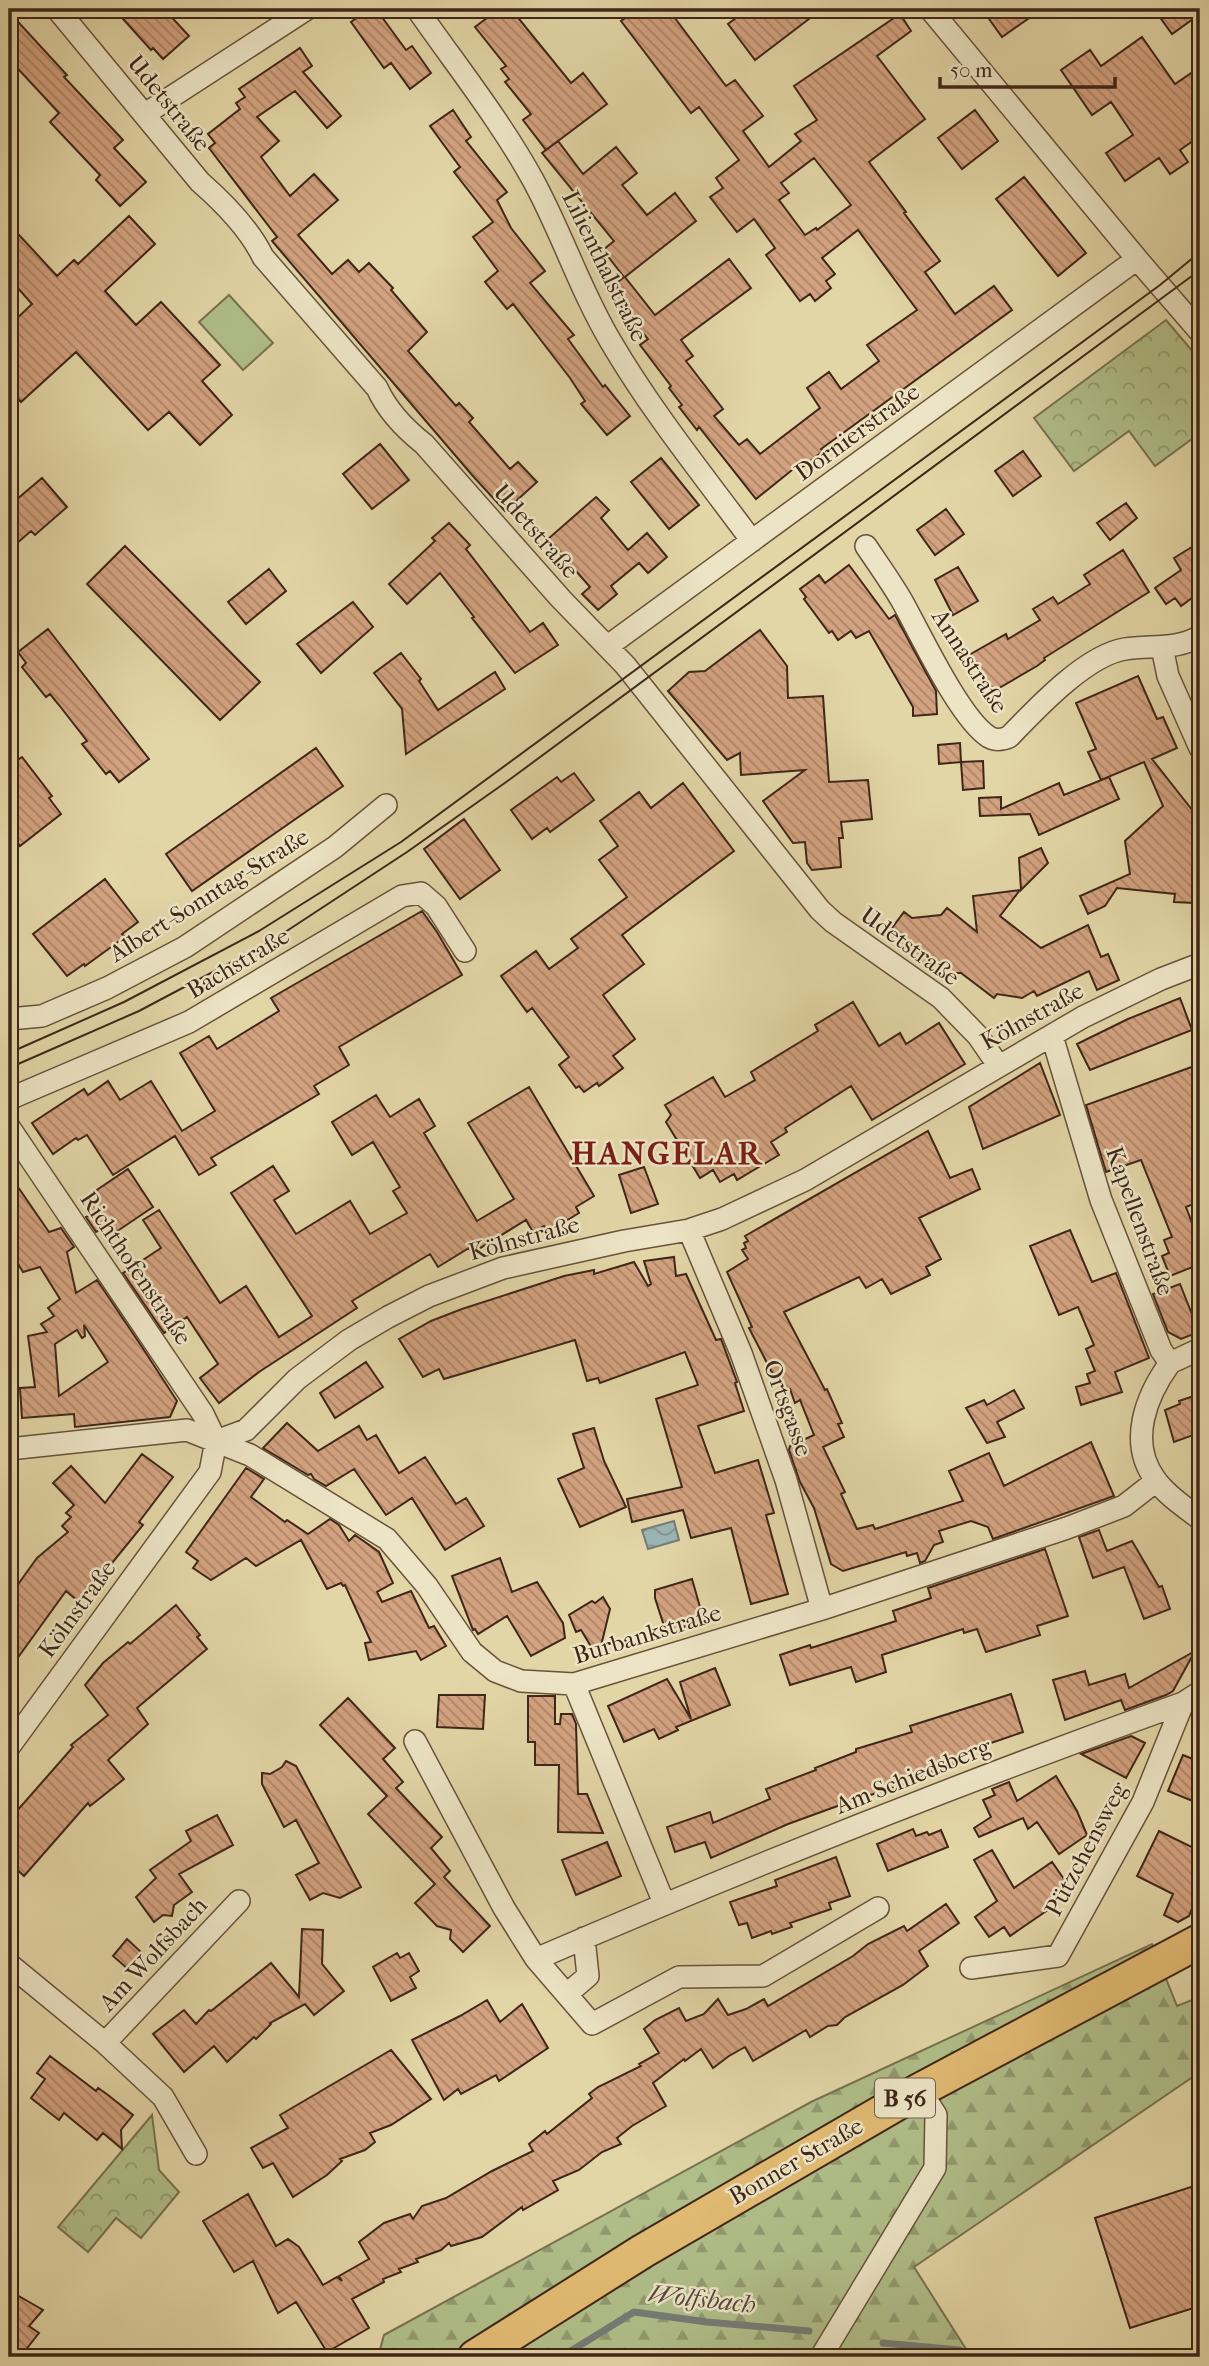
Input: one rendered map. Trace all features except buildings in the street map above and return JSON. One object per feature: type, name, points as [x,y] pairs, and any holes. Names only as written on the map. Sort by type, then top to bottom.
[{"type":"main road","name":"Bonner Straße","points":[[475,2357],[643,2251],[920,2090],[1200,1941]]},
{"type":"street","name":"Udetstraße","points":[[57,9],[200,182],[216,195],[255,240],[263,257],[377,388],[383,401],[399,420],[424,444],[561,599],[640,683],[820,910],[832,922],[941,998],[978,1036],[998,1065]]},
{"type":"street","points":[[145,114],[306,9]]},
{"type":"street","name":"Lilienthalstraße","points":[[418,9],[532,179],[580,284],[612,345],[642,392],[752,541]]},
{"type":"street","points":[[930,9],[1200,332]]},
{"type":"street","name":"Dornierstraße","points":[[608,646],[1137,259]]},
{"type":"street","name":"Annastraße","points":[[866,547],[901,598],[972,722],[989,737],[1000,741],[1009,737],[1055,691],[1111,653],[1125,649],[1162,647],[1188,642],[1200,636]]},
{"type":"street","points":[[1162,647],[1168,676],[1200,748]]},
{"type":"street","name":"Albert-Sonntag-Straße","points":[[9,1019],[42,1016],[107,988],[185,947],[335,847],[386,805]]},
{"type":"street","name":"Bachstraße","points":[[9,1099],[188,1022],[402,896],[421,893],[436,906],[466,951]]},
{"type":"street","name":"Kölnstraße","points":[[9,1747],[210,1472],[216,1441],[246,1430],[298,1379],[349,1340],[429,1296],[503,1268],[624,1241],[689,1230],[722,1219],[805,1180],[998,1065],[1115,1000],[1200,964]]},
{"type":"street","name":"Kapellenstraße","points":[[1052,1036],[1101,1199],[1161,1350],[1170,1363]]},
{"type":"street","name":"Richthofenstraße","points":[[9,1127],[203,1413],[216,1441]]},
{"type":"street","name":"Ortsgasse","points":[[689,1230],[741,1353],[786,1480],[822,1609]]},
{"type":"street","points":[[1200,1349],[1170,1363],[1156,1381],[1142,1421],[1141,1437],[1147,1466],[1156,1481],[1200,1519]]},
{"type":"street","name":"Burbankstraße","points":[[9,1448],[187,1430],[250,1455],[387,1539],[427,1586],[472,1652],[495,1671],[521,1681],[574,1684],[822,1609],[1110,1512],[1136,1498],[1156,1481]]},
{"type":"street","points":[[574,1684],[664,1903]]},
{"type":"street","name":"Am Schiedsberg","points":[[537,1959],[664,1903],[1192,1697]]},
{"type":"street","name":"Pützchensweg","points":[[971,1968],[1058,1956],[1143,1802],[1192,1697]]},
{"type":"street","points":[[415,1741],[504,1908],[537,1959],[592,2024],[679,1977],[763,1976],[878,1908]]},
{"type":"street","name":"Am Wolfsbach","points":[[105,2043],[239,1901]]},
{"type":"street","points":[[567,1994],[588,1976],[584,1938]]},
{"type":"street","name":"Am Wolfsbach","points":[[9,1964],[105,2043],[163,2097],[196,2154]]},
{"type":"street","points":[[821,2357],[935,2168],[936,2115],[920,2090]]},
{"type":"green space","points":[[229,295],[273,343],[243,370],[199,322]]},
{"type":"green space","points":[[1166,320],[1200,360],[1200,433],[1155,466],[1129,431],[1074,471],[1034,418]]},
{"type":"green space","points":[[1152,1944],[1177,2006],[1200,1997],[1200,2072],[914,2267],[971,2357],[378,2357],[384,2335],[811,2102]]},
{"type":"green space","points":[[152,2115],[159,2170],[179,2192],[141,2238],[116,2218],[88,2252],[58,2227]]},
{"type":"water","points":[[674,1521],[679,1540],[648,1549],[642,1530]]},
{"type":"waterway","name":"Wolfsbach","points":[[561,2357],[634,2312],[809,2331]]},
{"type":"waterway","name":"Wolfsbach","points":[[883,2343],[959,2350],[962,2357]]},
{"type":"tram line","points":[[9,1053],[124,1002],[259,931],[401,842],[1160,285],[1200,252]]},
{"type":"tram line","points":[[9,1068],[139,1011],[273,940],[407,852],[509,780],[1200,270]]},
{"type":"district","name":"HANGELAR","points":[[667,1153]]}]
